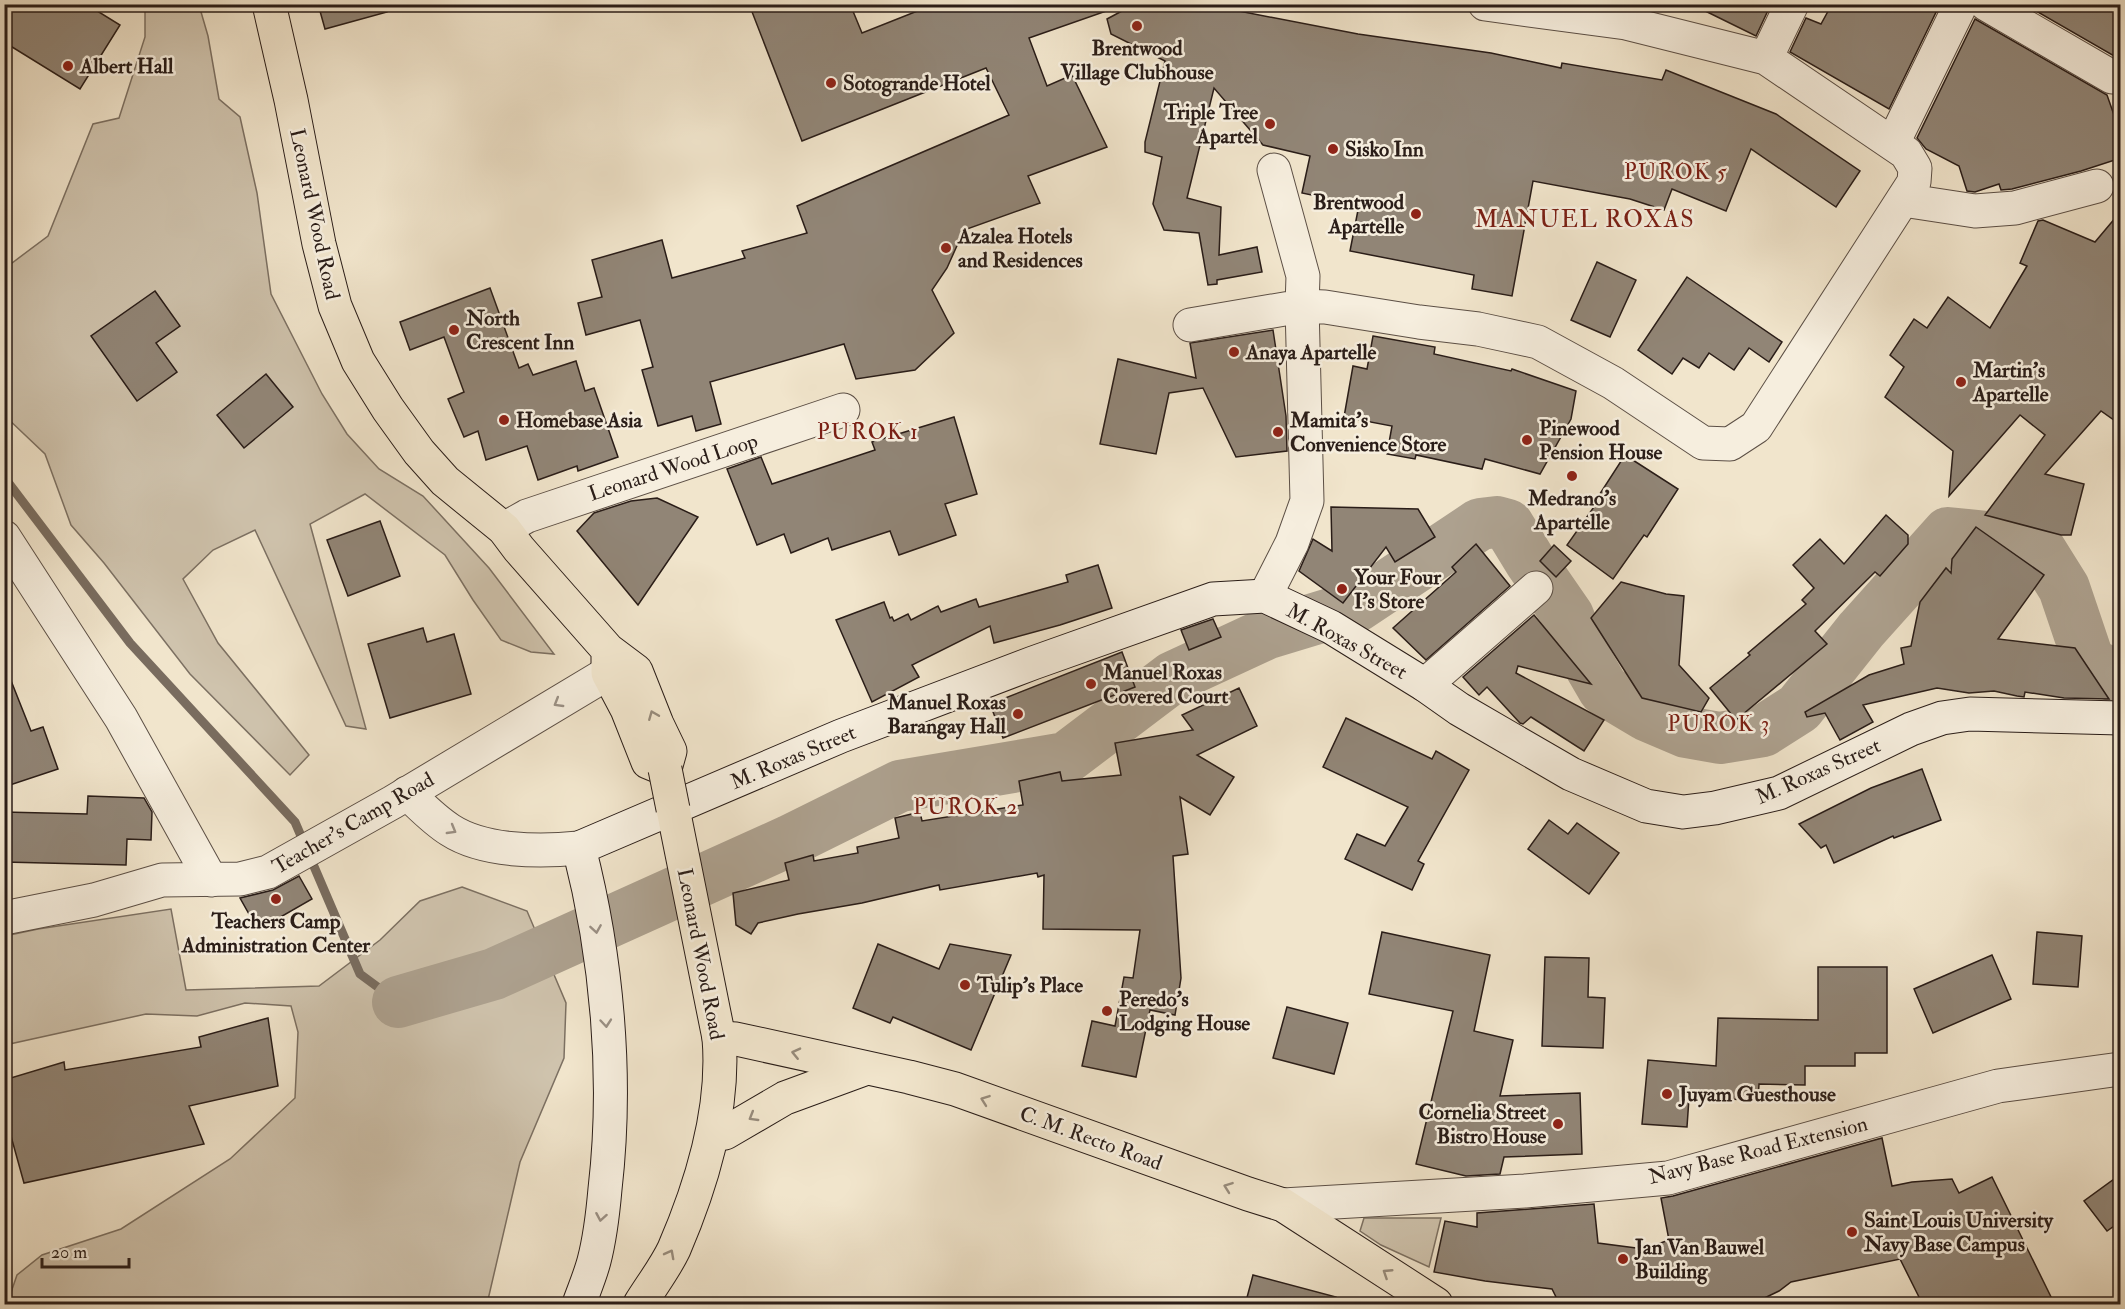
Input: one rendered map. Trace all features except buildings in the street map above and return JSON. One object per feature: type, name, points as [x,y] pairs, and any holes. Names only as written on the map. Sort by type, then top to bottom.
[{"type":"main road","name":"Leonard Wood Road","points":[[269,4],[291,100],[319,244],[335,306],[358,361],[388,409],[419,452],[445,481],[504,529],[608,662],[636,671],[670,751],[665,769],[718,1034],[720,1054],[713,1135],[702,1175],[673,1251],[640,1305]]},
{"type":"main road","name":"C. M. Recto Road","points":[[718,1034],[955,1089],[1238,1191],[1283,1205],[1436,1305]]},
{"type":"main road","points":[[713,1135],[725,1133],[785,1098],[864,1069]]},
{"type":"street","points":[[1190,325],[1302,306],[1326,307],[1478,329],[1538,342],[1613,383],[1703,443],[1730,444],[1756,427],[1914,182],[1915,168],[1906,153],[1766,58],[1630,14],[1485,4]]},
{"type":"street","points":[[1766,58],[1792,4]]},
{"type":"street","points":[[1893,143],[1961,4]]},
{"type":"street","points":[[1986,4],[2112,77]]},
{"type":"street","points":[[1265,597],[1292,543],[1307,501],[1302,306],[1304,276],[1274,170]]},
{"type":"street","points":[[1904,200],[1975,211],[2015,208],[2097,186]]},
{"type":"street","name":"Leonard Wood Loop","points":[[504,529],[527,516],[843,410]]},
{"type":"street","points":[[4,537],[121,718],[211,880]]},
{"type":"street","points":[[1425,685],[1536,588]]},
{"type":"street","name":"M. Roxas Street","points":[[407,793],[443,825],[472,840],[522,850],[550,851],[579,848],[841,736],[1033,663],[1213,599],[1265,597],[1343,634],[1425,685],[1459,710],[1571,774],[1646,806],[1683,812],[1715,808],[1779,793],[1911,729],[1942,718],[1970,714],[2121,718]]},
{"type":"street","name":"Teacher's Camp Road","points":[[4,918],[94,900],[162,880],[240,879],[268,872],[407,793],[608,662]]},
{"type":"street","points":[[579,848],[590,893],[601,964],[611,1075],[610,1150],[603,1205],[594,1260],[579,1305]]},
{"type":"street","name":"Navy Base Road Extension","points":[[1283,1205],[1525,1191],[1668,1178],[1998,1086],[2121,1069]]},
{"type":"shaded area","points":[[145,5],[199,5],[208,36],[219,99],[240,117],[257,193],[271,294],[322,394],[347,434],[379,469],[423,496],[489,568],[554,654],[531,652],[501,640],[445,555],[365,494],[310,524],[366,729],[346,726],[255,530],[213,550],[183,579],[218,643],[309,755],[290,775],[190,674],[104,563],[71,525],[45,454],[5,416],[4,267],[48,236],[93,124],[119,118],[145,37]]},
{"type":"shaded area","points":[[462,887],[527,911],[566,1003],[564,1058],[520,1162],[487,1304],[7,1304],[17,1275],[42,1255],[121,1229],[230,1159],[295,1098],[298,1032],[291,1006],[245,1003],[197,1016],[146,1014],[5,1045],[5,936],[171,909],[186,990],[319,986],[380,940],[420,901]]},
{"type":"shaded area","points":[[1364,1218],[1441,1218],[1429,1267],[1381,1245],[1360,1231]]},
{"type":"waterway","points":[[4,477],[130,643],[295,822],[360,974],[398,1002]]},
{"type":"waterway","points":[[398,1002],[494,974],[789,841],[900,786],[1066,758],[1173,677],[1268,633],[1357,606],[1480,524],[1497,522],[1508,525],[1568,616],[1583,654],[1604,690],[1646,715],[1686,732],[1720,738],[1763,731],[1799,708],[1861,630],[1948,533],[2007,539],[2039,548],[2064,588],[2089,662],[2120,679]]},
{"type":"place","name":"Brentwood Village Clubhouse","points":[[1137,26]]},
{"type":"place","name":"Albert Hall","points":[[68,66]]},
{"type":"place","name":"Sotogrande Hotel","points":[[831,83]]},
{"type":"place","name":"Triple Tree Apartel","points":[[1270,124]]},
{"type":"place","name":"Sisko Inn","points":[[1333,149]]},
{"type":"place","name":"Brentwood Apartelle","points":[[1416,214]]},
{"type":"place","name":"Azalea Hotels and Residences","points":[[946,248]]},
{"type":"place","name":"North Crescent Inn","points":[[454,330]]},
{"type":"place","name":"Anaya Apartelle","points":[[1234,352]]},
{"type":"place","name":"Martin's Apartelle","points":[[1961,382]]},
{"type":"place","name":"Homebase Asia","points":[[504,420]]},
{"type":"place","name":"Mamita's Convenience Store","points":[[1278,432]]},
{"type":"place","name":"Pinewood Pension House","points":[[1527,440]]},
{"type":"place","name":"Medrano's Apartelle","points":[[1572,476]]},
{"type":"place","name":"Your Four I's Store","points":[[1342,589]]},
{"type":"place","name":"Manuel Roxas Covered Court","points":[[1091,684]]},
{"type":"place","name":"Manuel Roxas Barangay Hall","points":[[1018,714]]},
{"type":"place","name":"Teachers Camp Administration Center","points":[[276,899]]},
{"type":"place","name":"Tulip's Place","points":[[965,985]]},
{"type":"place","name":"Peredo's Lodging House","points":[[1107,1011]]},
{"type":"place","name":"Juyam Guesthouse","points":[[1667,1094]]},
{"type":"place","name":"Cornelia Street Bistro House","points":[[1558,1124]]},
{"type":"place","name":"Saint Louis University Navy Base Campus","points":[[1852,1232]]},
{"type":"place","name":"Jan Van Bauwel Building","points":[[1623,1259]]},
{"type":"district","name":"PUROK 5","points":[[1676,171]]},
{"type":"district","name":"MANUEL ROXAS","points":[[1585,219]]},
{"type":"district","name":"PUROK 1","points":[[868,431]]},
{"type":"district","name":"PUROK 3","points":[[1719,723]]},
{"type":"district","name":"PUROK 2","points":[[966,806]]}]
